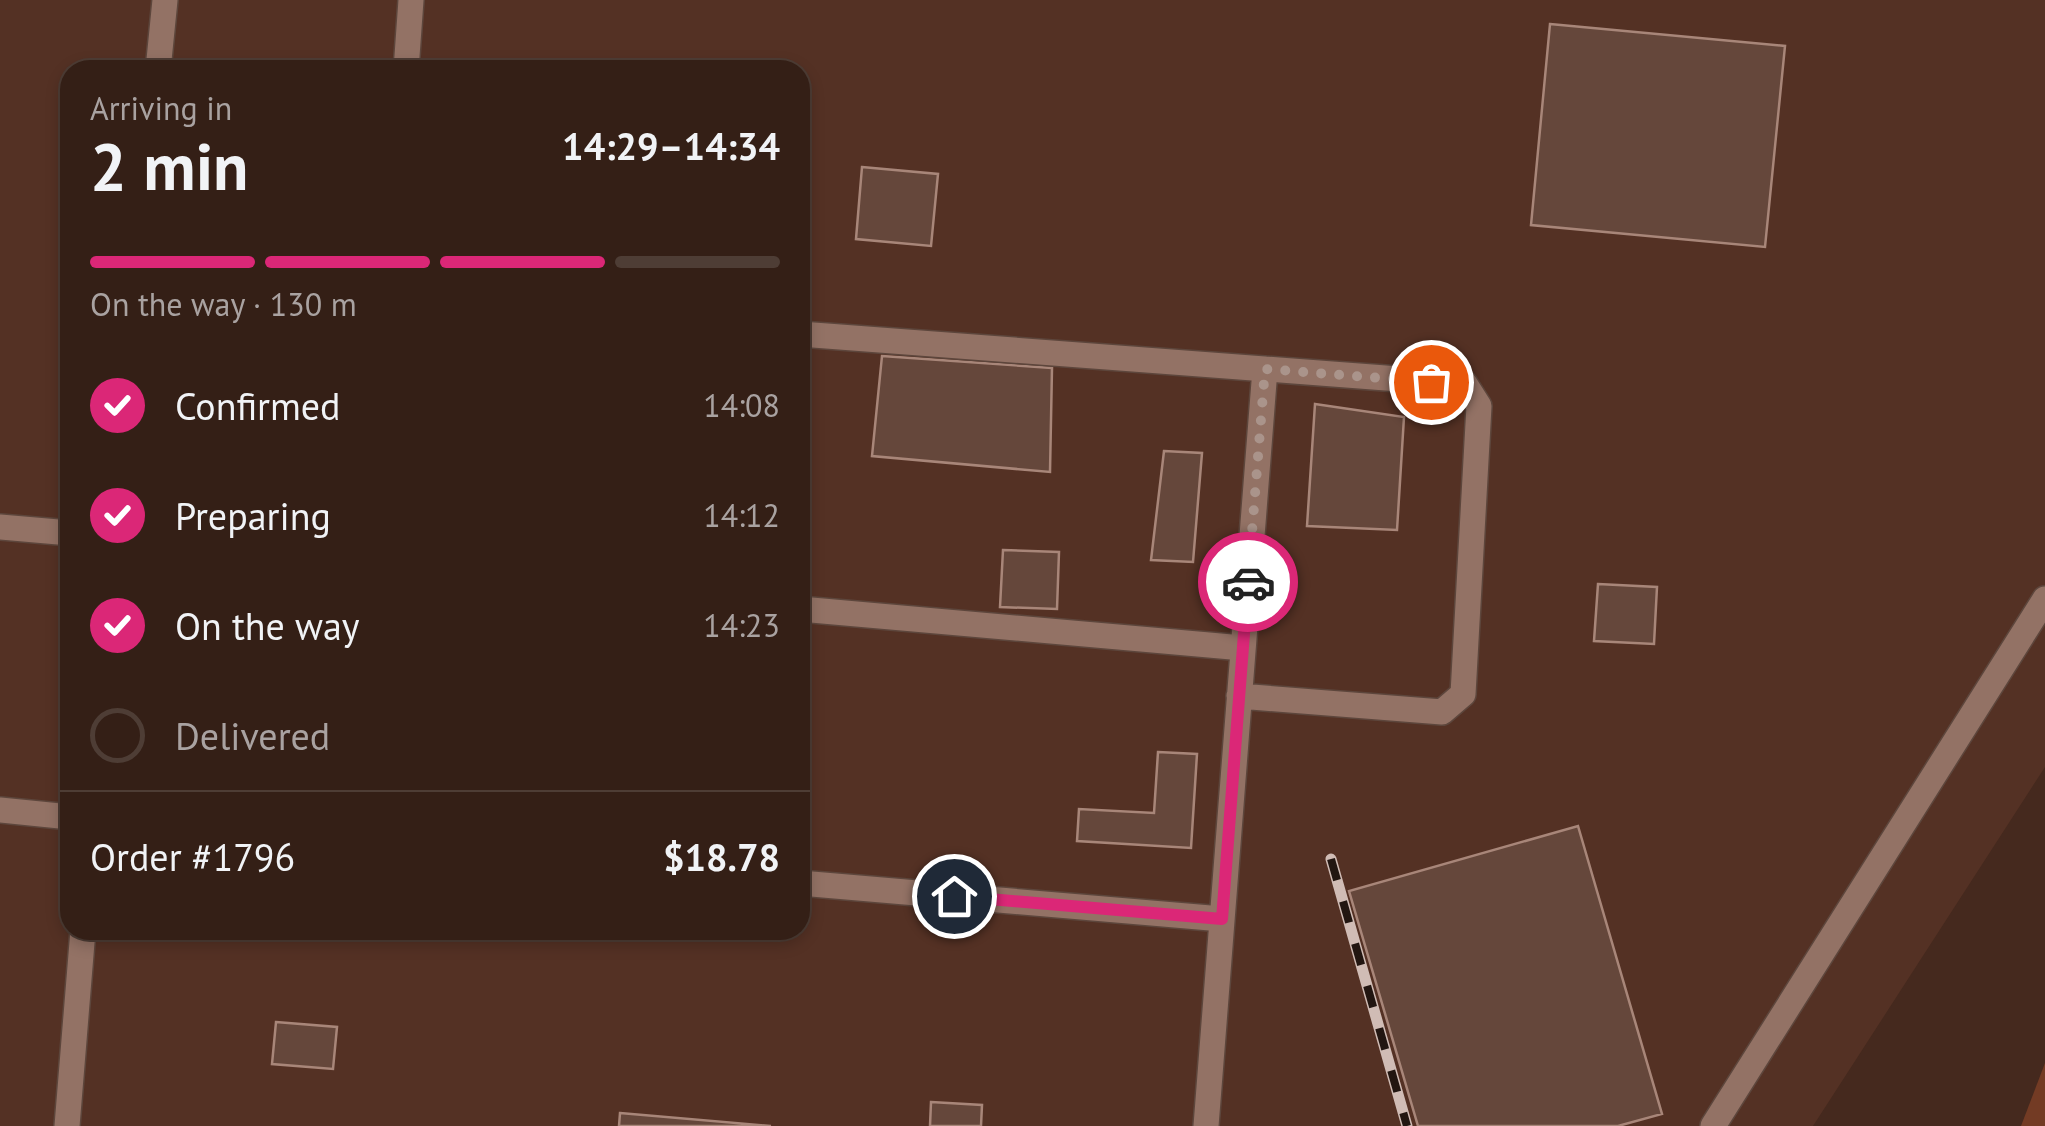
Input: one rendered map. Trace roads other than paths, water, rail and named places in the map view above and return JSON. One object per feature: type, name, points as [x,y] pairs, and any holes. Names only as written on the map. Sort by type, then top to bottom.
[{"type":"lane","points":[[159,60],[165,0]]},
{"type":"lane","points":[[407,60],[411,0]]},
{"type":"lane","points":[[810,335],[1464,384],[1479,406],[1463,694],[1442,712],[1240,696]]},
{"type":"lane","points":[[1206,1126],[1265,369]]},
{"type":"lane","points":[[0,527],[60,532]]},
{"type":"lane","points":[[1713,1126],[2045,599]]},
{"type":"lane","points":[[810,610],[1243,648]]},
{"type":"lane","points":[[0,810],[60,816]]},
{"type":"lane","points":[[810,884],[1222,919]]},
{"type":"lane","points":[[67,1126],[82,940]]},
{"type":"railway","points":[[1331,859],[1407,1126]]}]
